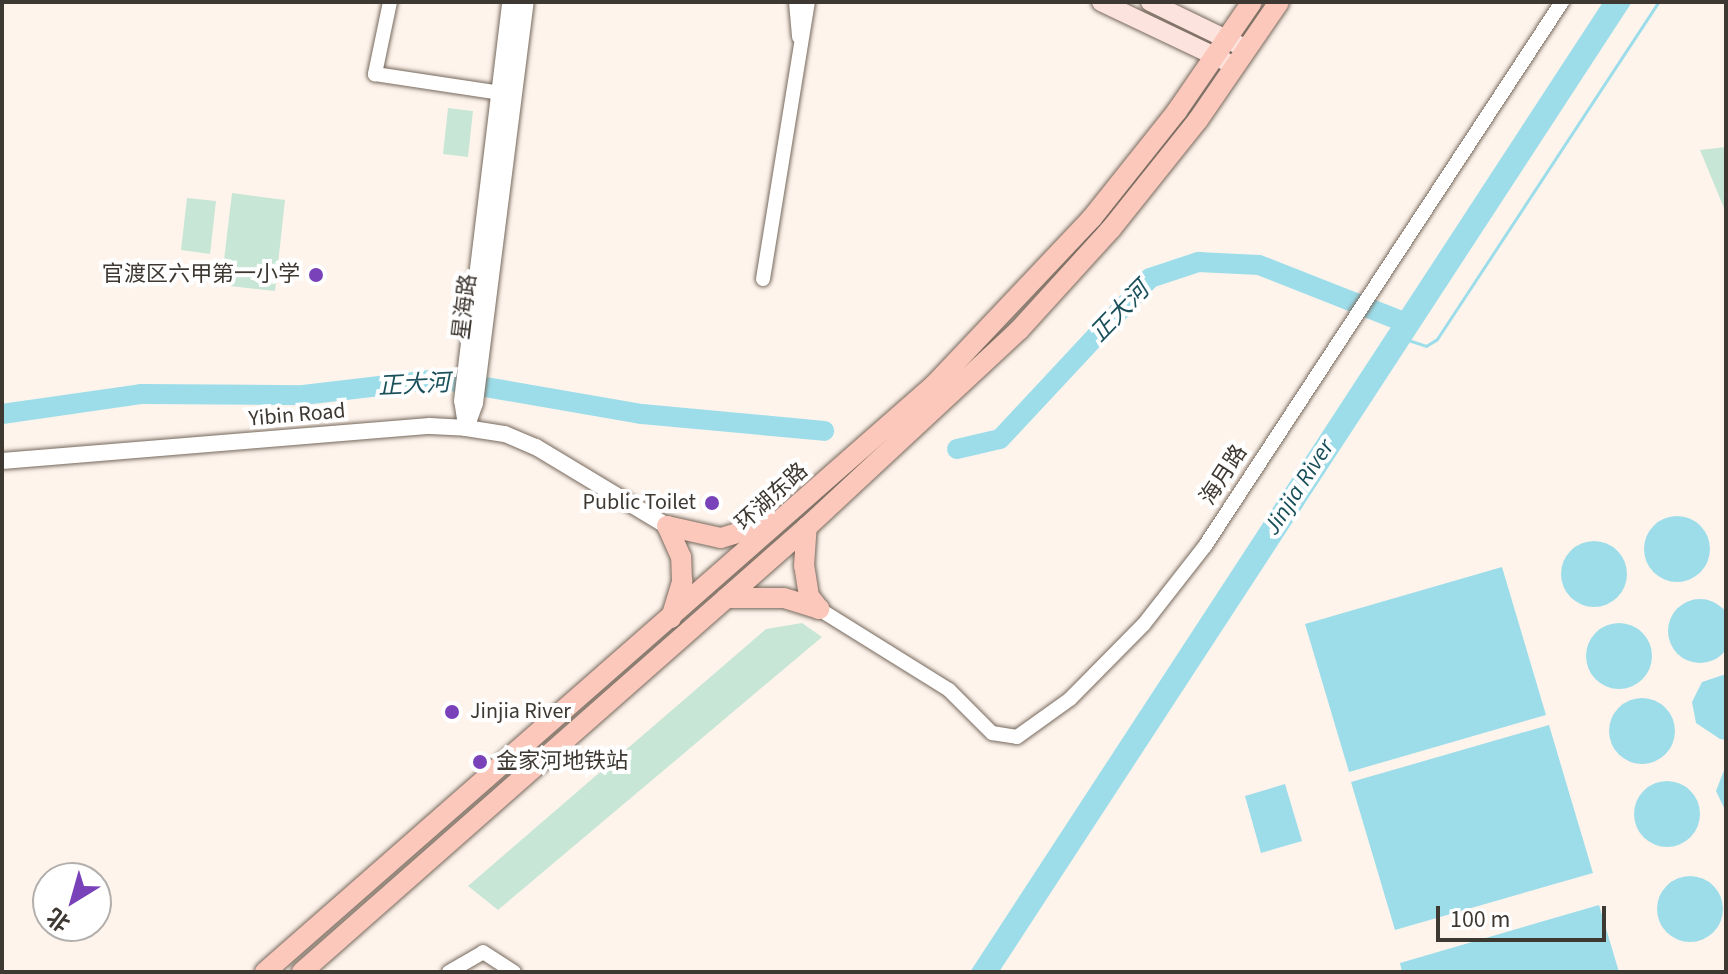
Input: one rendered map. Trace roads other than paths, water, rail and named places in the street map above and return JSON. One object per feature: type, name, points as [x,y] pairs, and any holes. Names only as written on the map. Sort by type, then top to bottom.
[{"type":"main road","points":[[1101,2],[1215,56],[1241,57]]},
{"type":"main road","points":[[1150,2],[1227,39],[1241,57]]},
{"type":"main road","name":"环湖东路","points":[[302,972],[726,598],[799,520],[1001,318],[1092,218],[1215,56],[1252,2]]},
{"type":"main road","name":"环湖东路","points":[[265,972],[671,618],[799,520],[1019,330],[1111,229],[1279,2]]},
{"type":"main road","points":[[667,526],[721,538],[799,520],[809,596],[819,609]]},
{"type":"main road","points":[[667,526],[681,557],[679,599],[671,618]]},
{"type":"main road","points":[[726,598],[784,598],[819,609]]},
{"type":"street","points":[[390,2],[375,74],[505,94]]},
{"type":"street","name":"星海路","points":[[466,428],[505,94],[510,2]]},
{"type":"street","name":"星海路","points":[[505,94],[526,2]]},
{"type":"street","points":[[796,2],[799,37]]},
{"type":"street","points":[[763,279],[799,37],[808,2]]},
{"type":"street","name":"海月路","points":[[819,609],[949,690],[992,733],[1017,737],[1070,699],[1115,657],[1173,589],[1562,2]]},
{"type":"street","name":"Yibin Road","points":[[2,461],[430,426],[466,428],[505,434],[536,447],[667,526]]},
{"type":"street","points":[[449,972],[483,952],[514,972]]},
{"type":"water","points":[[1603,2],[1632,2],[999,972],[970,972]]},
{"type":"water","points":[[1677,516],[1690,519],[1700,526],[1707,536],[1710,549],[1707,562],[1700,572],[1690,579],[1677,582],[1664,579],[1654,572],[1647,562],[1644,549],[1647,536],[1654,526],[1664,519]]},
{"type":"water","points":[[1594,541],[1607,544],[1617,551],[1624,561],[1627,574],[1624,587],[1617,597],[1607,604],[1594,607],[1581,604],[1571,597],[1564,587],[1561,574],[1564,561],[1571,551],[1581,544]]},
{"type":"water","points":[[1502,567],[1546,715],[1349,772],[1305,624]]},
{"type":"water","points":[[1700,599],[1718,605],[1726,613],[1732,631],[1726,649],[1718,657],[1700,663],[1682,657],[1674,649],[1668,631],[1674,613],[1682,605]]},
{"type":"water","points":[[1619,623],[1632,626],[1642,633],[1649,643],[1652,656],[1649,669],[1642,679],[1632,686],[1619,689],[1606,686],[1596,679],[1589,669],[1586,656],[1589,643],[1596,633],[1606,626]]},
{"type":"water","points":[[1726,674],[1726,740],[1696,723],[1692,702],[1702,682]]},
{"type":"water","points":[[1642,698],[1655,701],[1665,708],[1672,718],[1675,731],[1672,744],[1665,754],[1655,761],[1642,764],[1629,761],[1619,754],[1612,744],[1609,731],[1612,718],[1619,708],[1629,701]]},
{"type":"water","points":[[1549,725],[1593,873],[1395,930],[1351,782]]},
{"type":"water","points":[[1726,765],[1726,812],[1716,791]]},
{"type":"water","points":[[1667,781],[1680,784],[1690,791],[1697,801],[1700,814],[1697,827],[1690,837],[1680,844],[1667,847],[1654,844],[1644,837],[1637,827],[1634,814],[1637,801],[1644,791],[1654,784]]},
{"type":"water","points":[[1285,784],[1302,841],[1261,853],[1245,796]]},
{"type":"water","points":[[1690,876],[1703,879],[1713,886],[1720,896],[1723,909],[1720,922],[1713,932],[1703,939],[1690,942],[1677,939],[1667,932],[1660,922],[1657,909],[1660,896],[1667,886],[1677,879]]},
{"type":"water","points":[[1599,905],[1619,972],[1402,972],[1400,963]]},
{"type":"waterway","points":[[1408,340],[1426,346],[1437,339],[1658,2]]},
{"type":"waterway","name":"正大河","points":[[957,449],[1000,439],[1150,278],[1198,262],[1259,265],[1406,323]]},
{"type":"waterway","name":"正大河","points":[[2,414],[141,394],[303,395],[439,379],[642,414],[824,431]]},
{"type":"place","name":"官渡区六甲第一小学","points":[[316,275]]},
{"type":"place","name":"Public Toilet","points":[[712,503]]},
{"type":"place","name":"Jinjia River","points":[[452,712]]},
{"type":"place","name":"金家河地铁站","points":[[480,762]]}]
